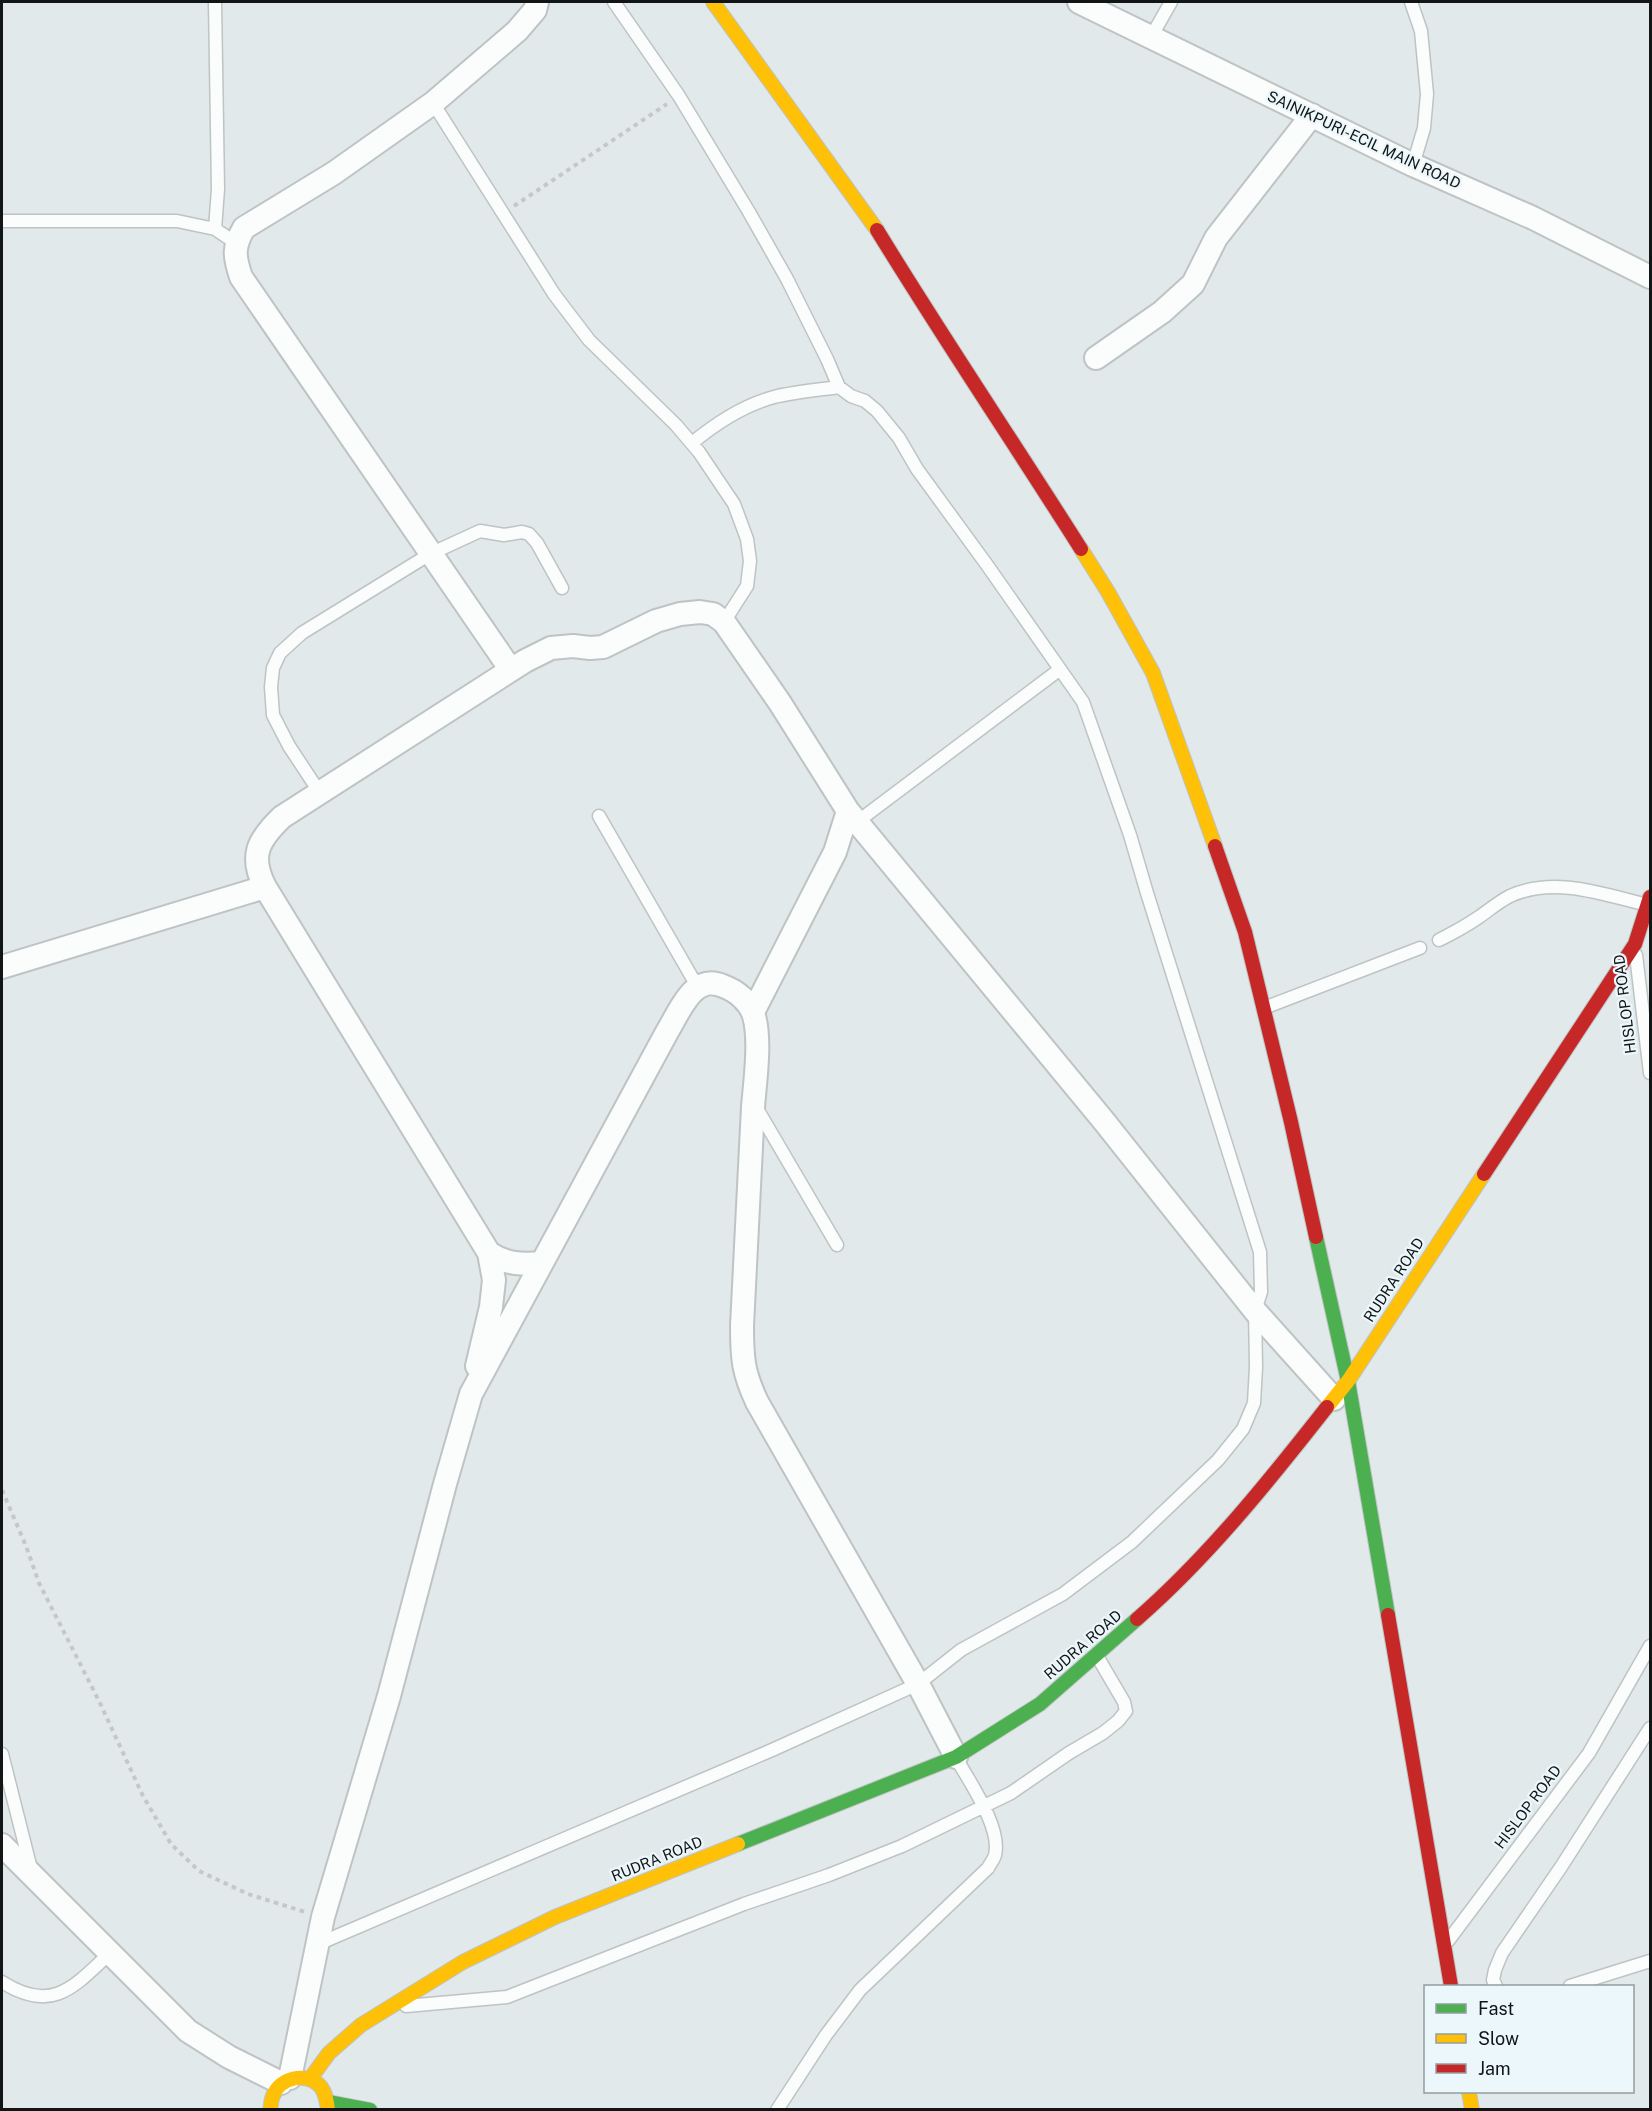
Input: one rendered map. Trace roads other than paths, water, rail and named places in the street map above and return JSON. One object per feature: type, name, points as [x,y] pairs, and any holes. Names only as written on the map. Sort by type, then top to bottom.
[{"type":"street","points":[[512,670],[430,554],[242,276],[237,263],[236,243],[244,228],[334,173],[433,103],[517,32],[535,10],[537,2]]},
{"type":"street","points":[[713,2],[873,224],[1107,592],[1153,673],[1245,932],[1291,1122],[1348,1381],[1451,1985]]},
{"type":"street","name":"SAINIKPURI-ECIL MAIN ROAD","points":[[1079,2],[1413,165],[1533,218],[1650,277]]},
{"type":"street","points":[[1096,358],[1162,312],[1193,284],[1215,238],[1312,115]]},
{"type":"street","points":[[294,2080],[323,1917],[389,1696],[471,1394],[491,1307],[494,1280],[489,1253],[257,871],[259,845],[265,833],[282,817],[512,670],[551,648],[603,646],[656,621],[680,614],[699,612],[713,615],[724,622],[853,816],[1089,1102],[1255,1311],[1334,1399]]},
{"type":"street","points":[[753,1012],[853,816]]},
{"type":"street","points":[[2,967],[265,887]]},
{"type":"street","name":"HISLOP ROAD","points":[[1635,944],[1649,901]]},
{"type":"street","name":"RUDRA ROAD","points":[[270,2109],[270,2100],[274,2091],[294,2080],[361,2025],[463,1962],[555,1917],[956,1757],[1040,1704],[1165,1595],[1286,1459],[1334,1399],[1635,944]]},
{"type":"street","points":[[471,1394],[685,1002],[697,986],[703,983],[713,982],[726,987],[749,1004],[756,1030],[742,1326],[742,1352],[746,1378],[768,1422],[918,1684],[956,1757]]},
{"type":"street","points":[[489,1253],[500,1260],[522,1265],[541,1263]]},
{"type":"street","points":[[2,1845],[188,2031],[229,2056],[294,2080],[319,2084],[325,2092],[328,2106],[370,2109]]},
{"type":"street","points":[[1469,2093],[1472,2109]]},
{"type":"lane","points":[[215,2],[218,189],[215,229]]},
{"type":"lane","points":[[318,1944],[772,1750],[918,1684],[961,1650],[1063,1594],[1132,1542],[1218,1460],[1243,1429],[1254,1403],[1255,1311],[1261,1292],[1260,1252],[1146,893],[1130,835],[1083,702],[917,469],[899,438],[877,411],[865,401],[851,396],[839,387],[828,359],[787,279],[679,96],[614,2]]},
{"type":"lane","points":[[1151,37],[1171,2]]},
{"type":"lane","points":[[1411,2],[1421,31],[1427,94],[1424,128],[1413,165]]},
{"type":"lane","points":[[433,103],[554,294],[589,340],[676,424],[692,443],[734,504],[747,539],[750,561],[747,586],[724,622]]},
{"type":"lane","points":[[2,221],[177,221],[215,229],[236,243]]},
{"type":"lane","points":[[692,443],[708,429],[745,408],[772,398],[839,387]]},
{"type":"lane","points":[[320,793],[289,746],[273,715],[271,687],[273,668],[280,653],[302,633],[430,554],[480,531],[504,535],[522,532],[529,534],[537,543],[562,588]]},
{"type":"lane","points":[[853,816],[1059,670]]},
{"type":"lane","points":[[599,816],[697,986]]},
{"type":"lane","points":[[1439,940],[1468,925],[1509,897],[1526,891],[1554,887],[1582,889],[1649,901]]},
{"type":"lane","name":"HISLOP ROAD","points":[[1635,944],[1650,1073]]},
{"type":"lane","points":[[1263,1008],[1419,948]]},
{"type":"lane","points":[[753,1103],[837,1245]]},
{"type":"lane","name":"HISLOP ROAD","points":[[1444,1947],[1589,1753],[1650,1646]]},
{"type":"lane","points":[[390,2007],[507,1997],[744,1904],[829,1875],[902,1846],[1011,1793],[1118,1721],[1126,1711],[1124,1702],[1096,1656]]},
{"type":"lane","points":[[1496,1985],[1493,1980],[1495,1970],[1502,1953],[1561,1867],[1650,1728]]},
{"type":"lane","points":[[2,1754],[33,1876]]},
{"type":"lane","points":[[777,2109],[825,2035],[860,1990],[988,1868],[995,1856],[996,1842],[988,1814],[956,1757]]},
{"type":"lane","points":[[2,1982],[32,1996],[45,1997],[57,1994],[75,1985],[110,1953]]},
{"type":"lane","points":[[1572,1985],[1650,1961]]}]
